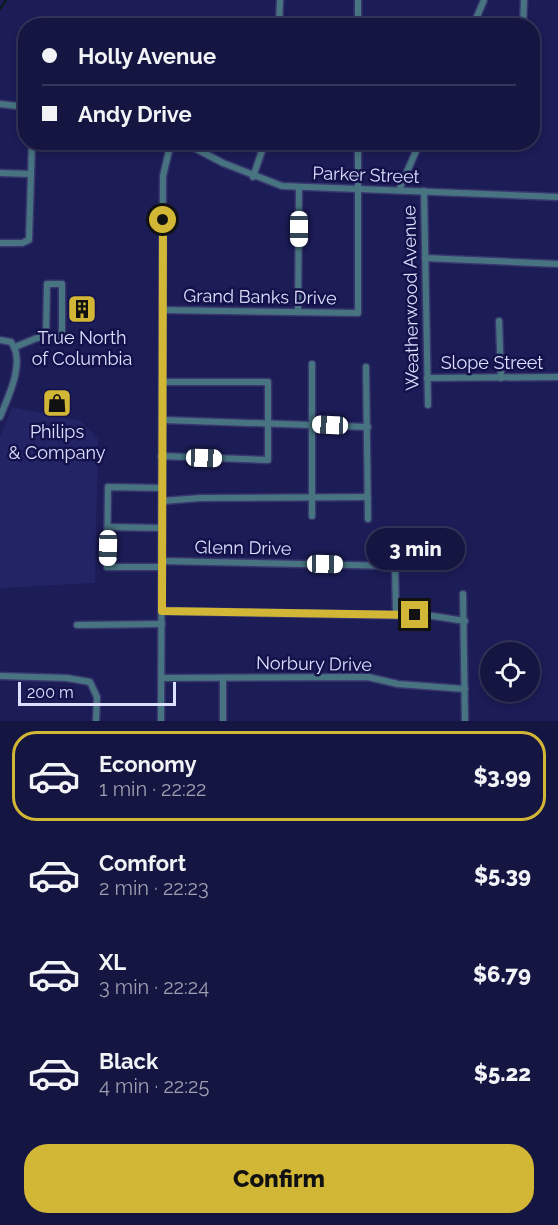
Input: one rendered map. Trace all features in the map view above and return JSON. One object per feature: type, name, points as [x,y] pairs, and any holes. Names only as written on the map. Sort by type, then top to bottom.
[{"type":"street","points":[[279,18],[280,0]]},
{"type":"street","points":[[358,0],[358,18]]},
{"type":"street","points":[[476,18],[484,0]]},
{"type":"street","points":[[524,0],[524,18]]},
{"type":"street","points":[[0,104],[18,106]]},
{"type":"street","points":[[0,243],[29,240],[32,150]]},
{"type":"street","points":[[161,721],[163,176],[169,150]]},
{"type":"street","name":"Parker Street","points":[[199,150],[253,177],[282,186],[558,197]]},
{"type":"street","points":[[253,177],[262,150]]},
{"type":"street","points":[[358,150],[358,189]]},
{"type":"street","points":[[399,190],[416,150]]},
{"type":"street","points":[[0,173],[31,174]]},
{"type":"street","points":[[298,312],[299,188]]},
{"type":"street","name":"Grand Banks Drive","points":[[162,310],[358,313],[358,189]]},
{"type":"street","name":"Weatherwood Avenue","points":[[424,191],[428,405]]},
{"type":"street","points":[[425,258],[558,264]]},
{"type":"street","points":[[0,340],[13,344],[37,338],[62,336],[62,284],[47,284],[46,337]]},
{"type":"street","points":[[499,321],[501,378]]},
{"type":"street","points":[[0,417],[14,382],[13,344]]},
{"type":"street","points":[[312,364],[312,516]]},
{"type":"street","points":[[366,367],[368,519]]},
{"type":"street","name":"Slope Street","points":[[427,378],[558,377]]},
{"type":"street","points":[[162,456],[268,460],[268,382],[163,382]]},
{"type":"street","points":[[163,420],[368,427]]},
{"type":"street","points":[[162,488],[108,487],[108,527],[162,528]]},
{"type":"street","points":[[163,501],[200,498],[368,497]]},
{"type":"street","name":"Glenn Drive","points":[[108,527],[107,567],[162,564],[395,566],[396,615]]},
{"type":"street","points":[[463,594],[465,721]]},
{"type":"street","points":[[162,611],[433,616],[465,621]]},
{"type":"street","points":[[77,625],[162,624]]},
{"type":"street","points":[[0,676],[67,678],[90,682],[97,697],[96,721]]},
{"type":"street","name":"Norbury Drive","points":[[162,678],[368,677],[398,684],[465,689]]},
{"type":"street","points":[[223,678],[223,721]]},
{"type":"shaded area","points":[[12,407],[80,421],[98,439],[95,583],[0,588],[0,437]]},
{"type":"waterway","points":[[0,9],[6,0]]},
{"type":"place","name":"True North of Columbia","points":[[82,309]]},
{"type":"place","name":"Philips & Company","points":[[57,403]]},
{"type":"route","points":[[163,220],[162,611],[415,615]]}]
